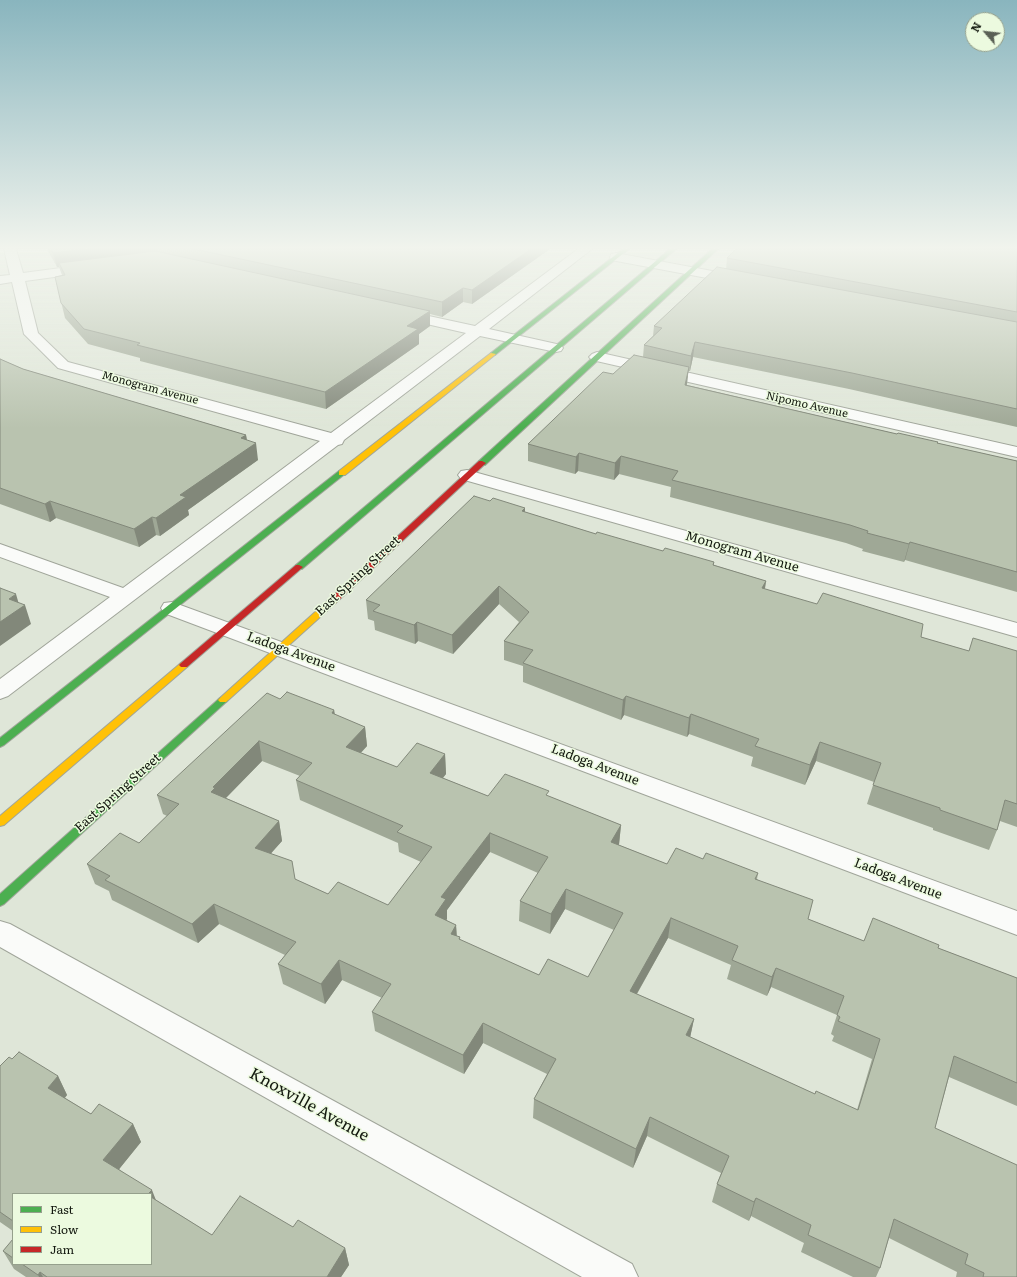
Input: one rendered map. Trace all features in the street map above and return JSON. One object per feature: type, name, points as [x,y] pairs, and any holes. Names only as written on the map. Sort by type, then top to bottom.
[{"type":"main road","points":[[0,743],[551,309]]},
{"type":"main road","points":[[0,822],[602,309]]},
{"type":"main road","name":"East Spring Street","points":[[0,901],[281,648],[467,474],[650,309]]},
{"type":"street","name":"Monogram Avenue","points":[[24,309],[31,334],[63,365],[336,440]]},
{"type":"street","points":[[0,691],[336,440],[505,309]]},
{"type":"street","points":[[391,312],[556,348]]},
{"type":"street","name":"Nipomo Avenue","points":[[597,357],[1017,452]]},
{"type":"street","name":"Monogram Avenue","points":[[467,474],[1017,630]]},
{"type":"street","points":[[0,550],[127,596]]},
{"type":"street","name":"Ladoga Avenue","points":[[172,608],[1017,923]]},
{"type":"street","name":"Knoxville Avenue","points":[[0,933],[619,1277]]},
{"type":"building","points":[[66,309],[419,309],[430,311],[407,326],[418,329],[325,392],[137,345],[140,343],[84,329]]},
{"type":"building","points":[[673,309],[944,309],[1017,322],[1017,409],[852,373],[695,342],[691,356],[644,345],[662,328],[654,326]]},
{"type":"building","points":[[999,309],[1017,309],[1017,312]]},
{"type":"building","points":[[634,355],[689,367],[685,385],[1017,461],[1017,572],[910,542],[909,544],[867,533],[868,531],[850,525],[672,480],[678,471],[621,456],[615,463],[579,453],[576,457],[528,444],[603,372],[613,374]]},
{"type":"building","points":[[0,359],[23,369],[246,435],[241,438],[256,443],[180,495],[186,497],[156,518],[152,517],[134,529],[50,501],[45,504],[0,488]]},
{"type":"building","points":[[474,496],[490,501],[493,498],[525,508],[522,511],[596,534],[597,532],[663,551],[665,548],[714,562],[713,565],[766,581],[762,588],[817,604],[823,593],[923,624],[921,637],[969,651],[973,638],[1017,651],[1017,804],[1005,800],[997,830],[940,810],[940,808],[873,785],[881,763],[820,742],[810,765],[755,746],[759,739],[691,714],[689,718],[626,696],[623,700],[523,663],[533,650],[504,641],[529,612],[499,586],[452,635],[417,622],[414,625],[373,611],[380,605],[366,600]]},
{"type":"building","points":[[0,588],[16,594],[9,599],[25,605],[0,622]]},
{"type":"building","points":[[287,692],[334,710],[332,713],[365,727],[346,747],[397,767],[417,743],[445,754],[430,773],[488,796],[505,774],[549,791],[546,795],[621,825],[611,842],[667,864],[676,848],[703,859],[706,853],[758,873],[755,879],[813,900],[808,919],[864,941],[873,918],[939,945],[938,948],[1017,978],[1017,1083],[954,1056],[935,1128],[1017,1165],[1017,1277],[983,1277],[984,1273],[965,1264],[968,1254],[894,1219],[880,1268],[808,1235],[811,1225],[756,1198],[754,1202],[717,1184],[729,1156],[650,1117],[636,1149],[534,1099],[556,1059],[483,1023],[463,1055],[372,1012],[391,984],[339,960],[321,984],[278,964],[296,942],[214,904],[192,924],[105,880],[110,876],[87,864],[120,833],[139,843],[179,804],[157,795],[267,693],[280,699]],"holes":[[[259,741],[312,763],[296,780],[403,826],[397,832],[432,847],[388,905],[338,882],[328,894],[295,879],[292,861],[255,848],[279,821],[211,792],[215,788],[213,787]],[[490,833],[548,857],[520,901],[551,914],[566,889],[623,913],[588,977],[548,959],[539,975],[451,934],[456,925],[435,915],[446,899],[441,897]],[[671,918],[738,946],[732,960],[772,977],[776,968],[844,996],[837,1015],[840,1017],[838,1021],[880,1039],[858,1110],[816,1091],[815,1094],[686,1035],[694,1019],[630,991]]]},
{"type":"building","points":[[19,1052],[58,1076],[48,1088],[91,1114],[99,1104],[133,1124],[103,1160],[152,1190],[149,1193],[12,1193],[12,1220],[0,1212],[0,1066],[9,1057],[12,1059]]},
{"type":"building","points":[[240,1196],[293,1227],[298,1220],[345,1248],[327,1277],[47,1277],[40,1272],[38,1275],[23,1265],[152,1265],[152,1198],[212,1235]]},
{"type":"building","points":[[12,1240],[12,1257],[3,1251]]},
{"type":"traffic: fast","points":[[493,354],[551,309]]},
{"type":"traffic: fast","points":[[299,567],[603,309]]},
{"type":"traffic: fast","points":[[482,463],[650,309]]},
{"type":"traffic: fast","points":[[0,743],[342,473]]},
{"type":"traffic: fast","points":[[0,901],[223,700]]},
{"type":"traffic: slow","points":[[342,473],[493,354]]},
{"type":"traffic: slow","points":[[223,700],[337,597]]},
{"type":"traffic: slow","points":[[0,822],[184,665]]},
{"type":"traffic: jam","points":[[337,597],[482,463]]},
{"type":"traffic: jam","points":[[184,665],[299,567]]}]
